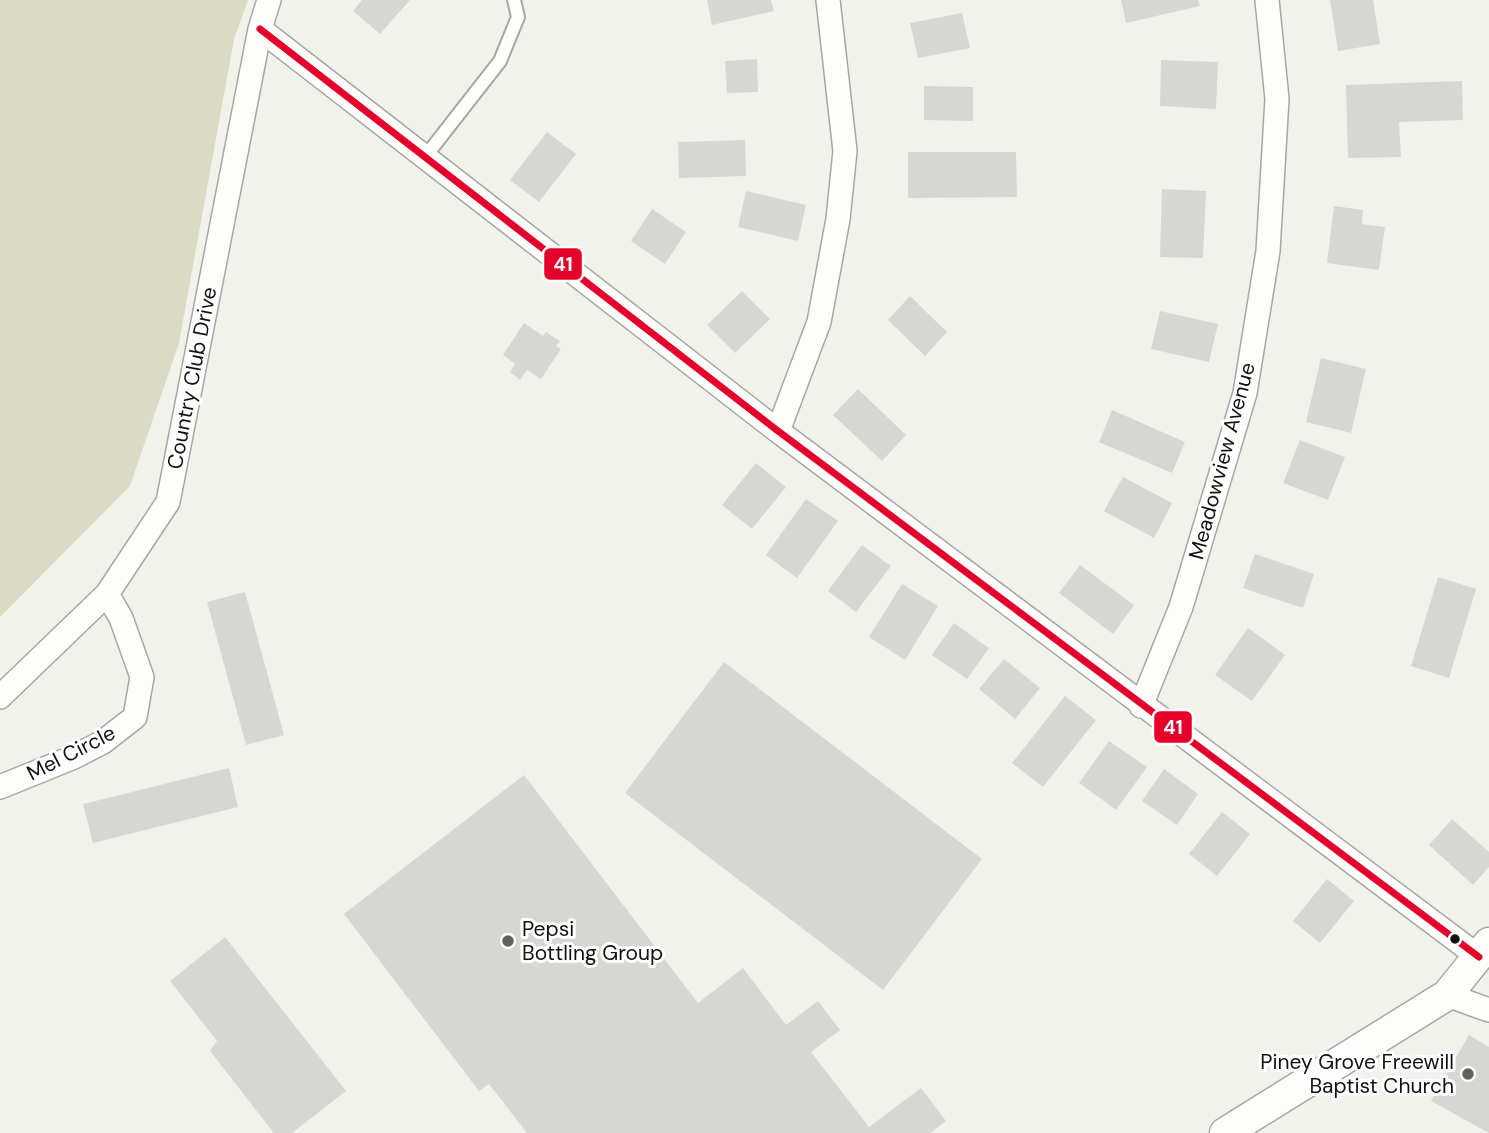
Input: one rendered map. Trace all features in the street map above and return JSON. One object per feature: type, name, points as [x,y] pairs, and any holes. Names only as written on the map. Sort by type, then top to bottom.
[{"type":"street","name":"Country Club Drive","points":[[0,697],[107,594],[168,502],[260,29],[269,0]]},
{"type":"street","points":[[778,431],[819,322],[838,219],[845,152],[828,0]]},
{"type":"street","name":"Meadowview Avenue","points":[[1142,706],[1181,607],[1245,393],[1268,251],[1277,100],[1267,0]]},
{"type":"street","points":[[260,29],[778,431],[1142,706],[1484,950],[1447,995],[1225,1133]]},
{"type":"street","name":"Mel Circle","points":[[0,787],[74,757],[103,742],[135,717],[142,677],[121,618],[107,594]]},
{"type":"street","points":[[1447,995],[1489,1010]]},
{"type":"lane","points":[[425,158],[500,61],[518,17],[514,0]]},
{"type":"green space","points":[[0,0],[248,0],[234,39],[179,343],[130,486],[0,617]]},
{"type":"building","points":[[362,0],[410,0],[380,34],[353,11]]},
{"type":"building","points":[[707,0],[771,0],[774,11],[712,25]]},
{"type":"building","points":[[1121,0],[1198,0],[1200,6],[1126,23]]},
{"type":"building","points":[[1330,0],[1373,0],[1380,44],[1338,51]]},
{"type":"building","points":[[962,13],[970,48],[918,58],[910,23]]},
{"type":"building","points":[[757,59],[758,92],[727,93],[725,61]]},
{"type":"building","points":[[1161,60],[1218,62],[1216,109],[1160,106]]},
{"type":"building","points":[[1462,81],[1463,120],[1399,122],[1401,157],[1348,158],[1346,85]]},
{"type":"building","points":[[924,86],[973,87],[973,121],[924,120]]},
{"type":"building","points":[[547,132],[576,154],[539,202],[510,180]]},
{"type":"building","points":[[745,140],[746,176],[679,178],[678,142]]},
{"type":"building","points":[[908,152],[1016,152],[1017,197],[908,198]]},
{"type":"building","points":[[1162,189],[1206,191],[1203,258],[1160,257]]},
{"type":"building","points":[[746,191],[806,205],[798,241],[738,227]]},
{"type":"building","points":[[1334,206],[1363,210],[1362,224],[1385,227],[1379,270],[1327,263]]},
{"type":"building","points":[[652,209],[686,232],[665,264],[631,241]]},
{"type":"building","points":[[742,291],[770,319],[735,353],[707,325]]},
{"type":"building","points":[[910,296],[947,332],[925,356],[888,320]]},
{"type":"building","points":[[1160,311],[1218,324],[1209,362],[1151,349]]},
{"type":"building","points":[[524,323],[543,336],[546,332],[560,341],[556,346],[561,349],[541,379],[527,370],[520,380],[510,372],[515,364],[503,355]]},
{"type":"building","points":[[1321,358],[1366,369],[1351,433],[1306,422]]},
{"type":"building","points":[[858,389],[906,435],[882,461],[833,415]]},
{"type":"building","points":[[1112,410],[1185,442],[1172,473],[1099,442]]},
{"type":"building","points":[[1300,440],[1345,457],[1328,500],[1283,483]]},
{"type":"building","points":[[756,463],[786,487],[752,529],[722,505]]},
{"type":"building","points":[[1123,477],[1172,503],[1154,538],[1104,511]]},
{"type":"building","points":[[806,499],[838,521],[797,578],[766,555]]},
{"type":"building","points":[[862,545],[891,566],[856,612],[828,591]]},
{"type":"building","points":[[1255,554],[1314,574],[1303,608],[1243,588]]},
{"type":"building","points":[[1080,565],[1134,605],[1113,634],[1059,593]]},
{"type":"building","points":[[1438,577],[1476,589],[1449,678],[1411,666]]},
{"type":"building","points":[[902,584],[938,606],[905,660],[869,637]]},
{"type":"building","points":[[245,592],[284,735],[246,745],[207,602]]},
{"type":"building","points":[[954,623],[989,648],[967,679],[932,655]]},
{"type":"building","points":[[1248,628],[1285,655],[1252,701],[1215,675]]},
{"type":"building","points":[[1004,659],[1040,688],[1015,719],[979,689]]},
{"type":"building","points":[[724,662],[982,859],[883,990],[625,793]]},
{"type":"building","points":[[1065,696],[1096,720],[1043,787],[1012,763]]},
{"type":"building","points":[[1109,741],[1147,767],[1116,810],[1079,783]]},
{"type":"building","points":[[229,768],[238,807],[93,843],[83,804]]},
{"type":"building","points":[[1164,769],[1198,794],[1177,825],[1142,801]]},
{"type":"building","name":"Pepsi Bottling Group","points":[[524,775],[698,1003],[743,968],[786,1025],[818,1001],[840,1030],[811,1052],[869,1127],[921,1088],[946,1121],[930,1133],[527,1133],[489,1084],[479,1091],[344,914]]},
{"type":"building","points":[[1222,812],[1250,834],[1217,876],[1189,854]]},
{"type":"building","points":[[1452,819],[1489,852],[1489,867],[1473,885],[1429,845]]},
{"type":"building","points":[[1327,879],[1354,901],[1320,943],[1293,921]]},
{"type":"building","points":[[225,937],[346,1091],[292,1133],[274,1133],[210,1051],[217,1041],[170,981]]},
{"type":"building","name":"Piney Grove Freewill Baptist Church","points":[[1469,1035],[1489,1047],[1489,1133],[1431,1101]]},
{"type":"transit line","name":"41","points":[[260,29],[778,431],[1479,957]]},
{"type":"place","name":"Pepsi Bottling Group","points":[[508,941]]},
{"type":"place","name":"Piney Grove Freewill Baptist Church","points":[[1468,1074]]}]
